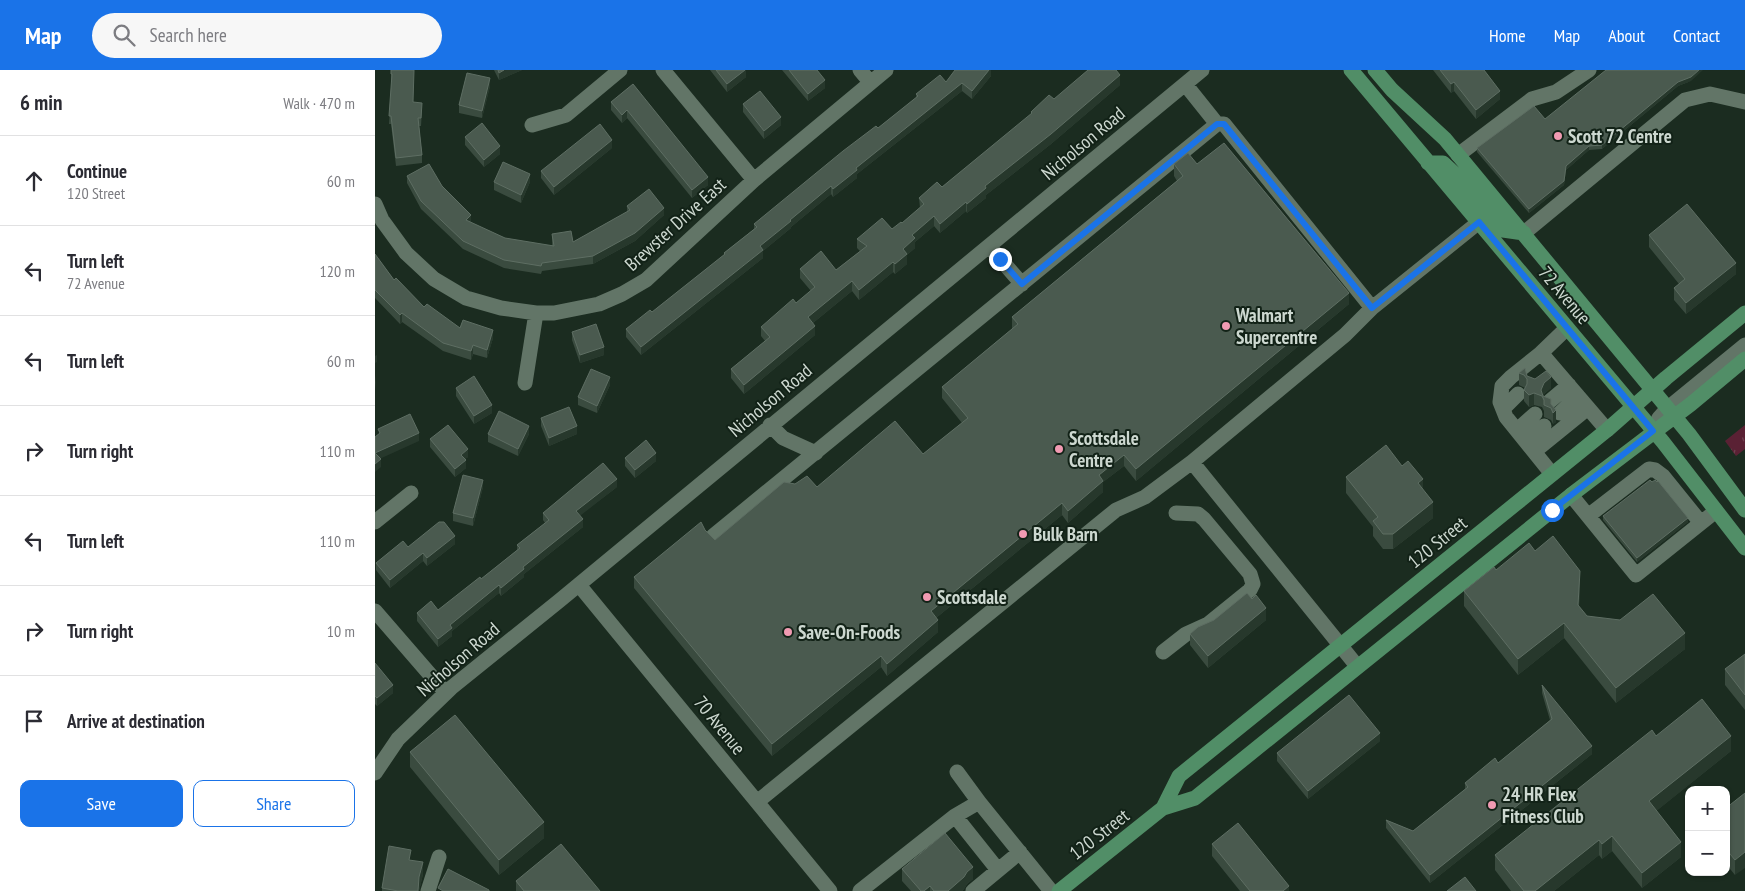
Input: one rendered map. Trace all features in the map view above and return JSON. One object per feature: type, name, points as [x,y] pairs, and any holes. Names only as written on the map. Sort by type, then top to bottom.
[{"type":"main road","name":"72 Avenue","points":[[1351,70],[1653,431],[1745,548]]},
{"type":"main road","name":"72 Avenue","points":[[1375,70],[1391,90],[1445,139],[1671,412],[1745,510]]},
{"type":"main road","points":[[1428,163],[1443,164],[1458,177],[1503,230],[1524,233]]},
{"type":"main road","name":"120 Street","points":[[1163,808],[1179,776],[1607,430],[1745,313]]},
{"type":"main road","name":"120 Street","points":[[1059,891],[1163,808],[1195,798],[1357,666],[1653,431],[1671,412],[1691,404],[1745,359]]},
{"type":"street","points":[[533,125],[566,115],[620,70]]},
{"type":"street","points":[[663,70],[754,180]]},
{"type":"street","points":[[860,70],[870,82]]},
{"type":"street","name":"Brewster Drive East","points":[[375,204],[382,220],[406,253],[434,279],[466,298],[501,308],[536,313],[554,313],[599,304],[622,294],[645,280],[754,180],[886,70]]},
{"type":"street","name":"Nicholson Road","points":[[375,773],[399,739],[446,694],[1202,70]]},
{"type":"street","points":[[1458,155],[1532,99],[1556,92],[1589,70]]},
{"type":"street","points":[[1185,84],[1217,124]]},
{"type":"street","points":[[1524,233],[1685,100],[1710,94],[1745,102]]},
{"type":"street","points":[[713,536],[1217,124],[1224,124],[1372,308]]},
{"type":"street","points":[[757,802],[1115,510],[1145,497],[1192,462],[1345,335],[1372,308],[1479,222]]},
{"type":"street","points":[[989,246],[1022,284]]},
{"type":"street","points":[[525,383],[536,313]]},
{"type":"street","points":[[1552,474],[1505,417],[1500,402],[1502,386],[1567,328]]},
{"type":"street","points":[[1671,412],[1745,345]]},
{"type":"street","points":[[1541,353],[1607,430]]},
{"type":"street","points":[[1540,376],[1552,366]]},
{"type":"street","points":[[1550,401],[1573,391]]},
{"type":"street","points":[[1560,413],[1573,391]]},
{"type":"street","points":[[1503,410],[1518,394]]},
{"type":"street","points":[[1526,441],[1588,408]]},
{"type":"street","points":[[1526,441],[1540,420]]},
{"type":"street","points":[[771,425],[783,438],[816,453]]},
{"type":"street","points":[[1192,462],[1357,666]]},
{"type":"street","points":[[1588,516],[1649,470],[1655,470],[1663,476],[1701,523]]},
{"type":"street","points":[[375,522],[411,493]]},
{"type":"street","points":[[1571,495],[1636,575],[1716,511]]},
{"type":"street","points":[[1163,652],[1186,634],[1208,624],[1250,590],[1253,584],[1250,574],[1204,519],[1198,514],[1176,513]]},
{"type":"street","name":"70 Avenue","points":[[579,585],[757,802],[826,890]]},
{"type":"street","points":[[375,612],[446,694]]},
{"type":"street","points":[[957,772],[1051,891]]},
{"type":"street","points":[[860,891],[979,802]]},
{"type":"street","points":[[957,819],[998,870]]},
{"type":"street","points":[[973,891],[1020,852]]},
{"type":"street","points":[[429,891],[439,857]]},
{"type":"green space","points":[[1745,425],[1745,449],[1736,456],[1725,441]]},
{"type":"building","points":[[391,70],[414,70],[413,102],[422,103],[421,118],[418,118],[422,155],[396,158],[391,116],[389,116]]},
{"type":"building","points":[[716,70],[745,70],[727,84]]},
{"type":"building","points":[[789,70],[817,70],[825,80],[808,94]]},
{"type":"building","points":[[955,70],[989,70],[972,91],[962,83],[856,168],[857,170],[833,189],[831,186],[760,246],[763,250],[641,347],[626,329],[650,310],[652,312],[725,254],[757,227],[754,224],[843,151],[876,126],[878,128],[918,96],[916,94],[940,75],[946,82]]},
{"type":"building","points":[[1088,70],[1116,70],[1120,75],[1051,134],[985,186],[986,188],[967,204],[966,202],[940,224],[934,216],[912,235],[915,238],[903,249],[907,254],[895,264],[893,262],[859,290],[852,281],[808,317],[815,326],[744,385],[731,369],[770,337],[761,327],[793,299],[796,303],[815,287],[800,269],[821,251],[836,270],[867,246],[857,239],[882,218],[892,229],[902,223],[924,204],[919,198],[937,182],[942,187],[1032,113],[1049,95],[1054,99]]},
{"type":"building","points":[[1440,70],[1484,70],[1500,91],[1476,110],[1454,82],[1451,84]]},
{"type":"building","name":"Scott 72 Centre","points":[[1606,70],[1699,70],[1691,77],[1678,82],[1602,145],[1589,146],[1566,166],[1564,181],[1529,209],[1477,148],[1534,106],[1545,119]]},
{"type":"building","points":[[467,73],[490,78],[482,111],[459,105]]},
{"type":"building","points":[[633,84],[708,177],[692,190],[627,110],[622,115],[611,102]]},
{"type":"building","points":[[760,91],[781,117],[764,131],[743,104]]},
{"type":"building","points":[[482,123],[500,146],[484,160],[465,137]]},
{"type":"building","points":[[600,124],[612,140],[554,187],[541,171]]},
{"type":"building","name":"Scottsdale Centre","points":[[1224,143],[1349,293],[1136,469],[1124,455],[1099,475],[1103,481],[1068,511],[1062,503],[931,611],[938,620],[887,664],[881,656],[772,744],[634,577],[701,522],[705,530],[715,540],[784,482],[795,484],[807,476],[817,487],[895,421],[923,454],[968,418],[942,387],[1018,324],[1012,317],[1183,176],[1174,164],[1188,153],[1197,164]]},
{"type":"building","points":[[503,162],[530,174],[521,195],[494,182]]},
{"type":"building","points":[[429,164],[442,186],[471,215],[466,220],[505,238],[554,246],[552,234],[571,231],[573,242],[630,210],[627,206],[649,189],[664,208],[635,233],[593,256],[542,263],[541,266],[504,260],[463,241],[421,201],[407,176]]},
{"type":"building","points":[[1687,204],[1736,263],[1686,303],[1674,288],[1685,279],[1649,235]]},
{"type":"building","points":[[375,254],[394,280],[396,278],[424,307],[427,304],[460,328],[463,320],[493,330],[487,350],[473,345],[471,351],[443,343],[402,313],[400,315],[375,290]]},
{"type":"building","points":[[596,324],[604,347],[580,355],[572,332]]},
{"type":"building","points":[[1525,368],[1527,376],[1535,379],[1546,371],[1551,377],[1544,383],[1541,390],[1543,396],[1551,399],[1551,404],[1556,410],[1553,413],[1551,408],[1544,405],[1542,396],[1534,393],[1529,395],[1524,390],[1527,379],[1519,373]]},
{"type":"building","points":[[591,369],[610,377],[597,406],[578,397]]},
{"type":"building","points":[[474,376],[492,405],[474,416],[456,388]]},
{"type":"building","points":[[569,407],[577,426],[549,438],[541,418]]},
{"type":"building","points":[[499,411],[529,426],[518,449],[488,434]]},
{"type":"building","points":[[410,414],[419,433],[375,453],[375,437],[380,433],[378,429]]},
{"type":"building","points":[[448,425],[468,449],[461,455],[466,460],[455,469],[430,439]]},
{"type":"building","points":[[646,440],[656,453],[635,470],[625,458]]},
{"type":"building","points":[[1386,445],[1402,466],[1408,461],[1423,479],[1418,483],[1433,502],[1393,534],[1383,534],[1373,521],[1378,517],[1346,477]]},
{"type":"building","points":[[375,453],[381,459],[375,464]]},
{"type":"building","points":[[603,463],[617,479],[576,511],[583,519],[523,567],[524,569],[501,588],[499,585],[450,625],[452,628],[438,639],[417,613],[431,601],[438,610],[520,548],[517,545],[549,520],[543,513]]},
{"type":"building","points":[[463,475],[483,480],[473,518],[453,513]]},
{"type":"building","points":[[1650,480],[1652,482],[1658,481],[1688,518],[1637,558],[1603,516]]},
{"type":"building","points":[[439,522],[444,522],[455,536],[427,558],[423,553],[390,580],[376,563],[403,541],[408,547]]},
{"type":"building","points":[[1553,536],[1580,571],[1578,605],[1587,616],[1620,620],[1653,594],[1685,633],[1616,688],[1564,623],[1518,659],[1464,591],[1494,567],[1496,570],[1529,543],[1535,551]]},
{"type":"building","points":[[1247,593],[1252,599],[1256,595],[1266,608],[1208,656],[1190,634],[1198,627],[1214,620]]},
{"type":"building","points":[[1745,654],[1745,695],[1725,669]]},
{"type":"building","points":[[375,663],[393,685],[377,698],[375,696]]},
{"type":"building","points":[[1542,685],[1592,746],[1430,875],[1386,820],[1413,831],[1468,787],[1465,783],[1495,758],[1498,763],[1552,719]]},
{"type":"building","points":[[1349,695],[1380,733],[1308,791],[1277,753]]},
{"type":"building","points":[[1702,699],[1731,736],[1649,801],[1681,842],[1642,873],[1612,836],[1602,844],[1599,840],[1535,891],[1524,891],[1495,855],[1652,730],[1656,736]]},
{"type":"building","points":[[455,715],[544,822],[499,860],[410,752]]},
{"type":"building","points":[[1745,793],[1745,852],[1735,860],[1730,854],[1730,805]]},
{"type":"building","points":[[1238,823],[1289,886],[1283,891],[1250,891],[1212,844]]},
{"type":"building","points":[[945,833],[973,867],[948,891],[934,891],[930,886],[921,891],[902,869]]},
{"type":"building","points":[[561,844],[600,891],[524,891],[516,881]]},
{"type":"building","points":[[389,846],[411,850],[409,860],[423,862],[418,891],[398,891],[382,888]]},
{"type":"building","points":[[448,869],[489,891],[443,891],[438,888]]},
{"type":"building","points":[[1465,877],[1476,891],[1447,891]]},
{"type":"place","name":"Scott 72 Centre","points":[[1558,136]]},
{"type":"place","name":"Walmart Supercentre","points":[[1226,326]]},
{"type":"place","name":"Scottsdale Centre","points":[[1059,449]]},
{"type":"place","name":"Bulk Barn","points":[[1023,534]]},
{"type":"place","name":"Scottsdale","points":[[927,597]]},
{"type":"place","name":"Save-On-Foods","points":[[788,632]]},
{"type":"place","name":"24 HR Flex Fitness Club","points":[[1492,805]]},
{"type":"route","points":[[1000,259],[1022,284],[1217,124],[1224,124],[1372,308],[1479,222],[1653,431],[1552,510]]}]
